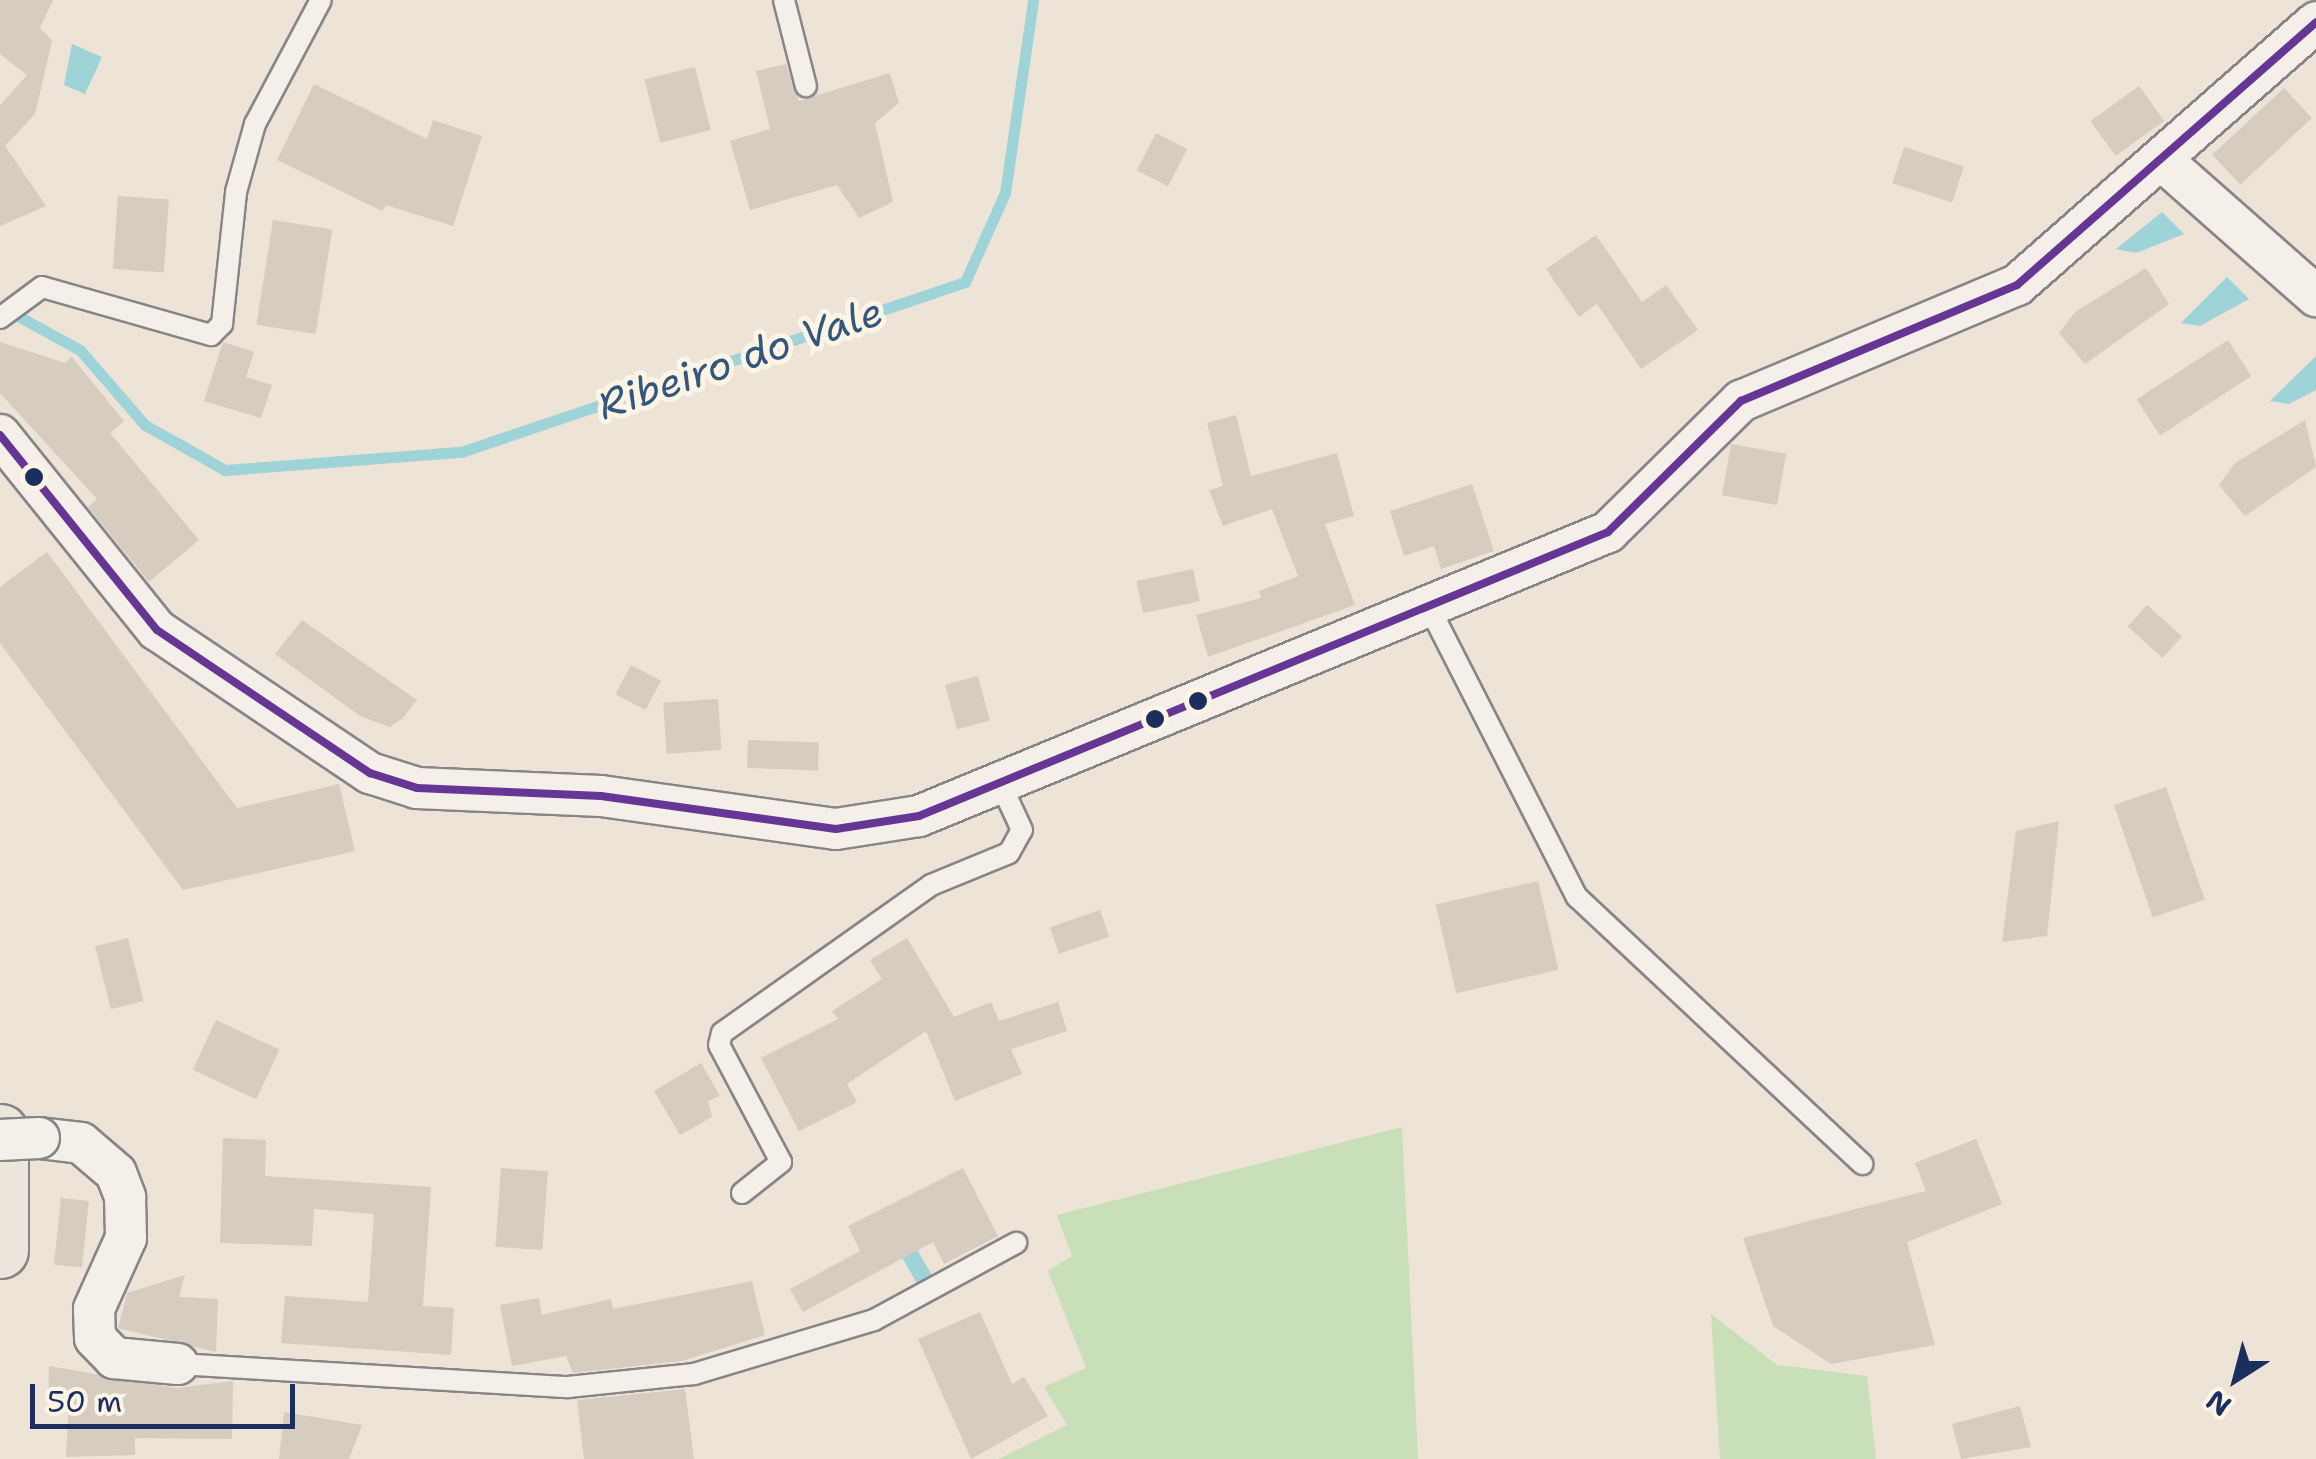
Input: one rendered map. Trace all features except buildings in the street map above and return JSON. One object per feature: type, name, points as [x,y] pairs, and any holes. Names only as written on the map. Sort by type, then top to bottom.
[{"type":"highway","points":[[0,1250],[13,1137]]},
{"type":"street","points":[[0,435],[157,630],[370,774],[418,788],[600,796],[836,829],[918,816],[1002,787],[1428,604],[1608,532],[1741,401],[2018,286],[2164,162],[2316,22]]},
{"type":"street","points":[[2164,162],[2316,296]]},
{"type":"street","points":[[13,1137],[81,1143],[116,1172],[125,1197],[126,1238],[94,1309],[95,1338],[114,1358],[178,1364]]},
{"type":"lane","points":[[0,318],[42,287],[211,335],[222,324],[236,192],[255,124],[321,0]]},
{"type":"lane","points":[[784,0],[806,86]]},
{"type":"lane","points":[[1428,604],[1576,897],[1862,1164]]},
{"type":"lane","points":[[742,1194],[781,1162],[719,1045],[722,1032],[931,884],[1009,853],[1022,830],[1002,787]]},
{"type":"lane","points":[[178,1364],[568,1387],[694,1374],[874,1320],[1016,1243]]},
{"type":"green space","points":[[1402,1127],[1418,1459],[999,1459],[1067,1425],[1044,1387],[1086,1368],[1048,1271],[1072,1256],[1057,1215]]},
{"type":"green space","points":[[1711,1314],[1777,1365],[1867,1376],[1876,1459],[1720,1459]]},
{"type":"water","points":[[72,44],[102,57],[85,94],[64,85]]},
{"type":"water","points":[[2162,212],[2184,234],[2136,253],[2116,249]]},
{"type":"water","points":[[2227,277],[2249,299],[2200,326],[2181,323]]},
{"type":"water","points":[[2316,356],[2316,390],[2289,404],[2270,401]]},
{"type":"water","points":[[907,1232],[932,1275],[917,1284],[892,1240]]},
{"type":"waterway","name":"Ribeiro do Vale","points":[[7,310],[80,350],[145,425],[225,470],[461,452],[965,282],[1005,193],[1033,0]]},
{"type":"transit line","points":[[0,435],[157,630],[370,773],[417,788],[601,796],[836,829],[919,816],[1608,532],[1741,401],[2017,285],[2316,22]]}]
